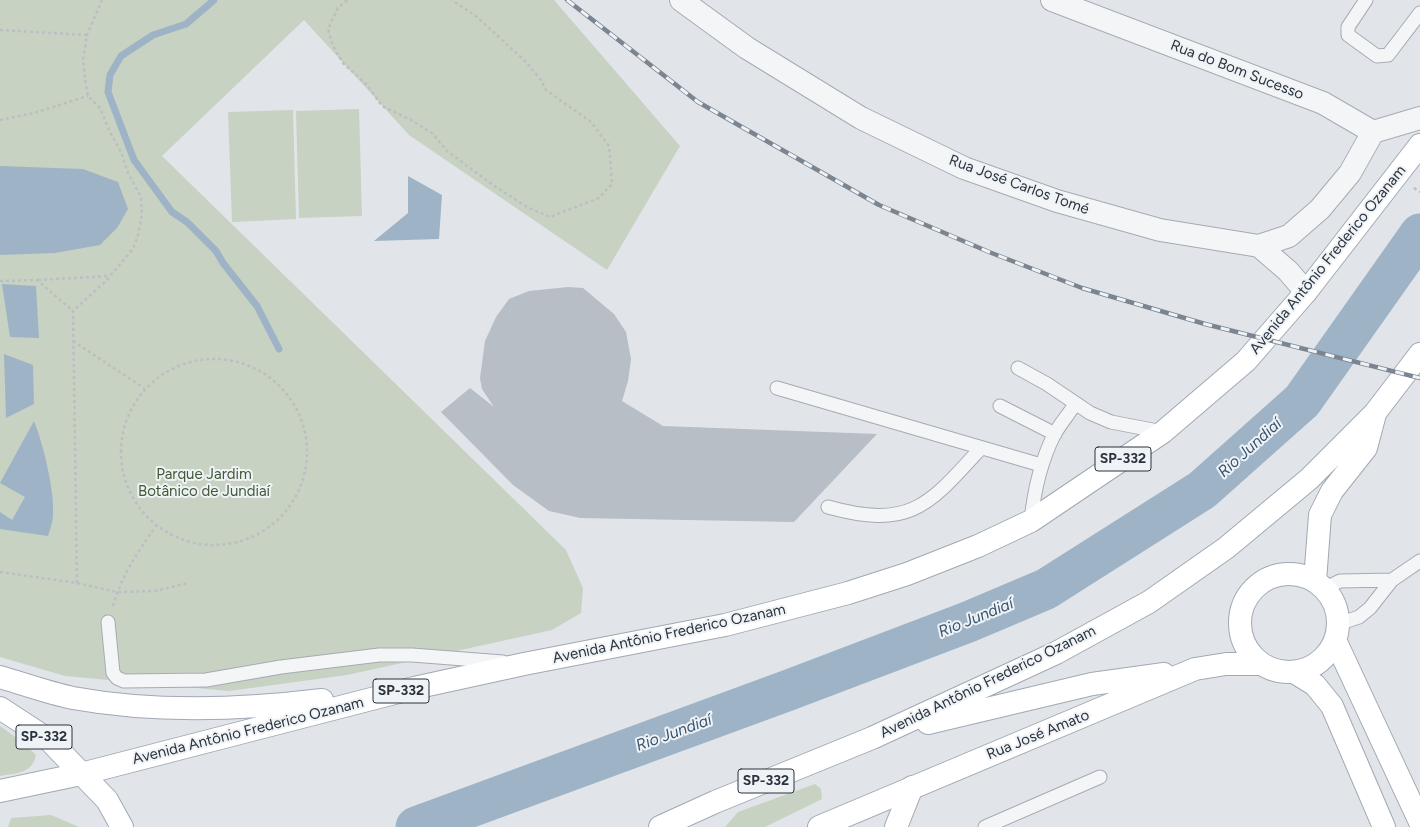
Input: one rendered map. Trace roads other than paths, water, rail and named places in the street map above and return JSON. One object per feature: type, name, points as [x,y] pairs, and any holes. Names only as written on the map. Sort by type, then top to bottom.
[{"type":"main road","name":"Avenida Antônio Frederico Ozanam","points":[[0,791],[81,774],[414,688],[524,664],[725,625],[848,592],[907,574],[978,546],[1031,521],[1163,432],[1246,361],[1306,292],[1420,145]]},
{"type":"main road","name":"Avenida Antônio Frederico Ozanam","points":[[660,827],[716,802],[872,738],[1056,653],[1149,602],[1226,548],[1309,480],[1376,413],[1420,354]]},
{"type":"main road","points":[[1319,585],[1320,515],[1332,491],[1366,448],[1376,413]]},
{"type":"main road","points":[[1384,827],[1332,706],[1315,685],[1294,672],[1277,670],[1262,664],[1252,655],[1244,643],[1240,630],[1240,616],[1244,602],[1251,591],[1262,582],[1274,576],[1295,574],[1319,585],[1334,604],[1337,632],[1420,822]]},
{"type":"main road","points":[[1294,672],[1311,666],[1325,656],[1337,632]]},
{"type":"main road","name":"Rua José Amato","points":[[819,827],[1195,669],[1226,664],[1262,664]]},
{"type":"main road","points":[[872,738],[1092,684],[1195,669]]},
{"type":"main road","points":[[0,677],[73,698],[173,709],[272,706],[414,688]]},
{"type":"main road","name":"SP-332","points":[[0,708],[49,740],[81,774]]},
{"type":"main road","points":[[81,774],[107,800],[122,827]]},
{"type":"main road","points":[[896,827],[912,787]]},
{"type":"street","name":"Rua José Carlos Tomé","points":[[681,0],[747,48],[861,118],[964,168],[1058,201],[1160,230],[1258,246]]},
{"type":"street","name":"Rua do Bom Sucesso","points":[[1052,0],[1323,103],[1373,132]]},
{"type":"street","points":[[1258,246],[1289,236],[1320,209],[1350,173],[1373,132],[1420,118]]},
{"type":"street","points":[[1258,246],[1288,271],[1306,292]]},
{"type":"lane","points":[[1366,0],[1348,27],[1348,35],[1377,56],[1388,55],[1420,12]]},
{"type":"lane","points":[[1018,368],[1047,384],[1075,404],[1111,422],[1163,432]]},
{"type":"lane","points":[[777,388],[1041,465]]},
{"type":"lane","points":[[1031,521],[1034,493],[1041,465],[1055,434],[1075,404]]},
{"type":"lane","points":[[1000,406],[1055,434]]},
{"type":"lane","points":[[828,507],[855,515],[886,516],[902,513],[924,505],[939,493],[981,448]]},
{"type":"lane","points":[[1337,632],[1360,617],[1370,608],[1392,580],[1420,561]]},
{"type":"lane","points":[[1319,585],[1340,581],[1392,580]]},
{"type":"lane","points":[[108,622],[113,673],[117,678],[124,682],[206,680],[281,667],[379,655],[412,655],[524,664]]},
{"type":"lane","points":[[985,827],[1100,777]]},
{"type":"water","points":[[0,166],[83,169],[118,182],[128,209],[117,228],[100,245],[55,253],[0,255]]},
{"type":"water","points":[[408,176],[442,195],[439,239],[374,241],[408,213]]},
{"type":"water","points":[[2,284],[36,286],[39,338],[10,337]]},
{"type":"water","points":[[4,354],[33,365],[34,404],[6,418]]},
{"type":"water","points":[[34,421],[44,454],[52,494],[53,518],[48,536],[0,529],[0,512],[12,520],[25,497],[0,483]]},
{"type":"waterway","points":[[214,0],[186,24],[153,35],[121,56],[110,75],[108,92],[134,160],[172,212],[187,222],[216,251],[223,263],[257,306],[279,349]]},
{"type":"waterway","name":"Rio Jundiaí","points":[[416,827],[789,690],[968,622],[1046,589],[1202,490],[1302,401],[1420,234]]},
{"type":"railway","points":[[567,0],[698,102],[879,205],[989,252],[1082,288],[1205,324],[1420,378]]},
{"type":"park label","name":"Parque Jardim Botânico de Jundiaí","points":[[204,484]]}]
